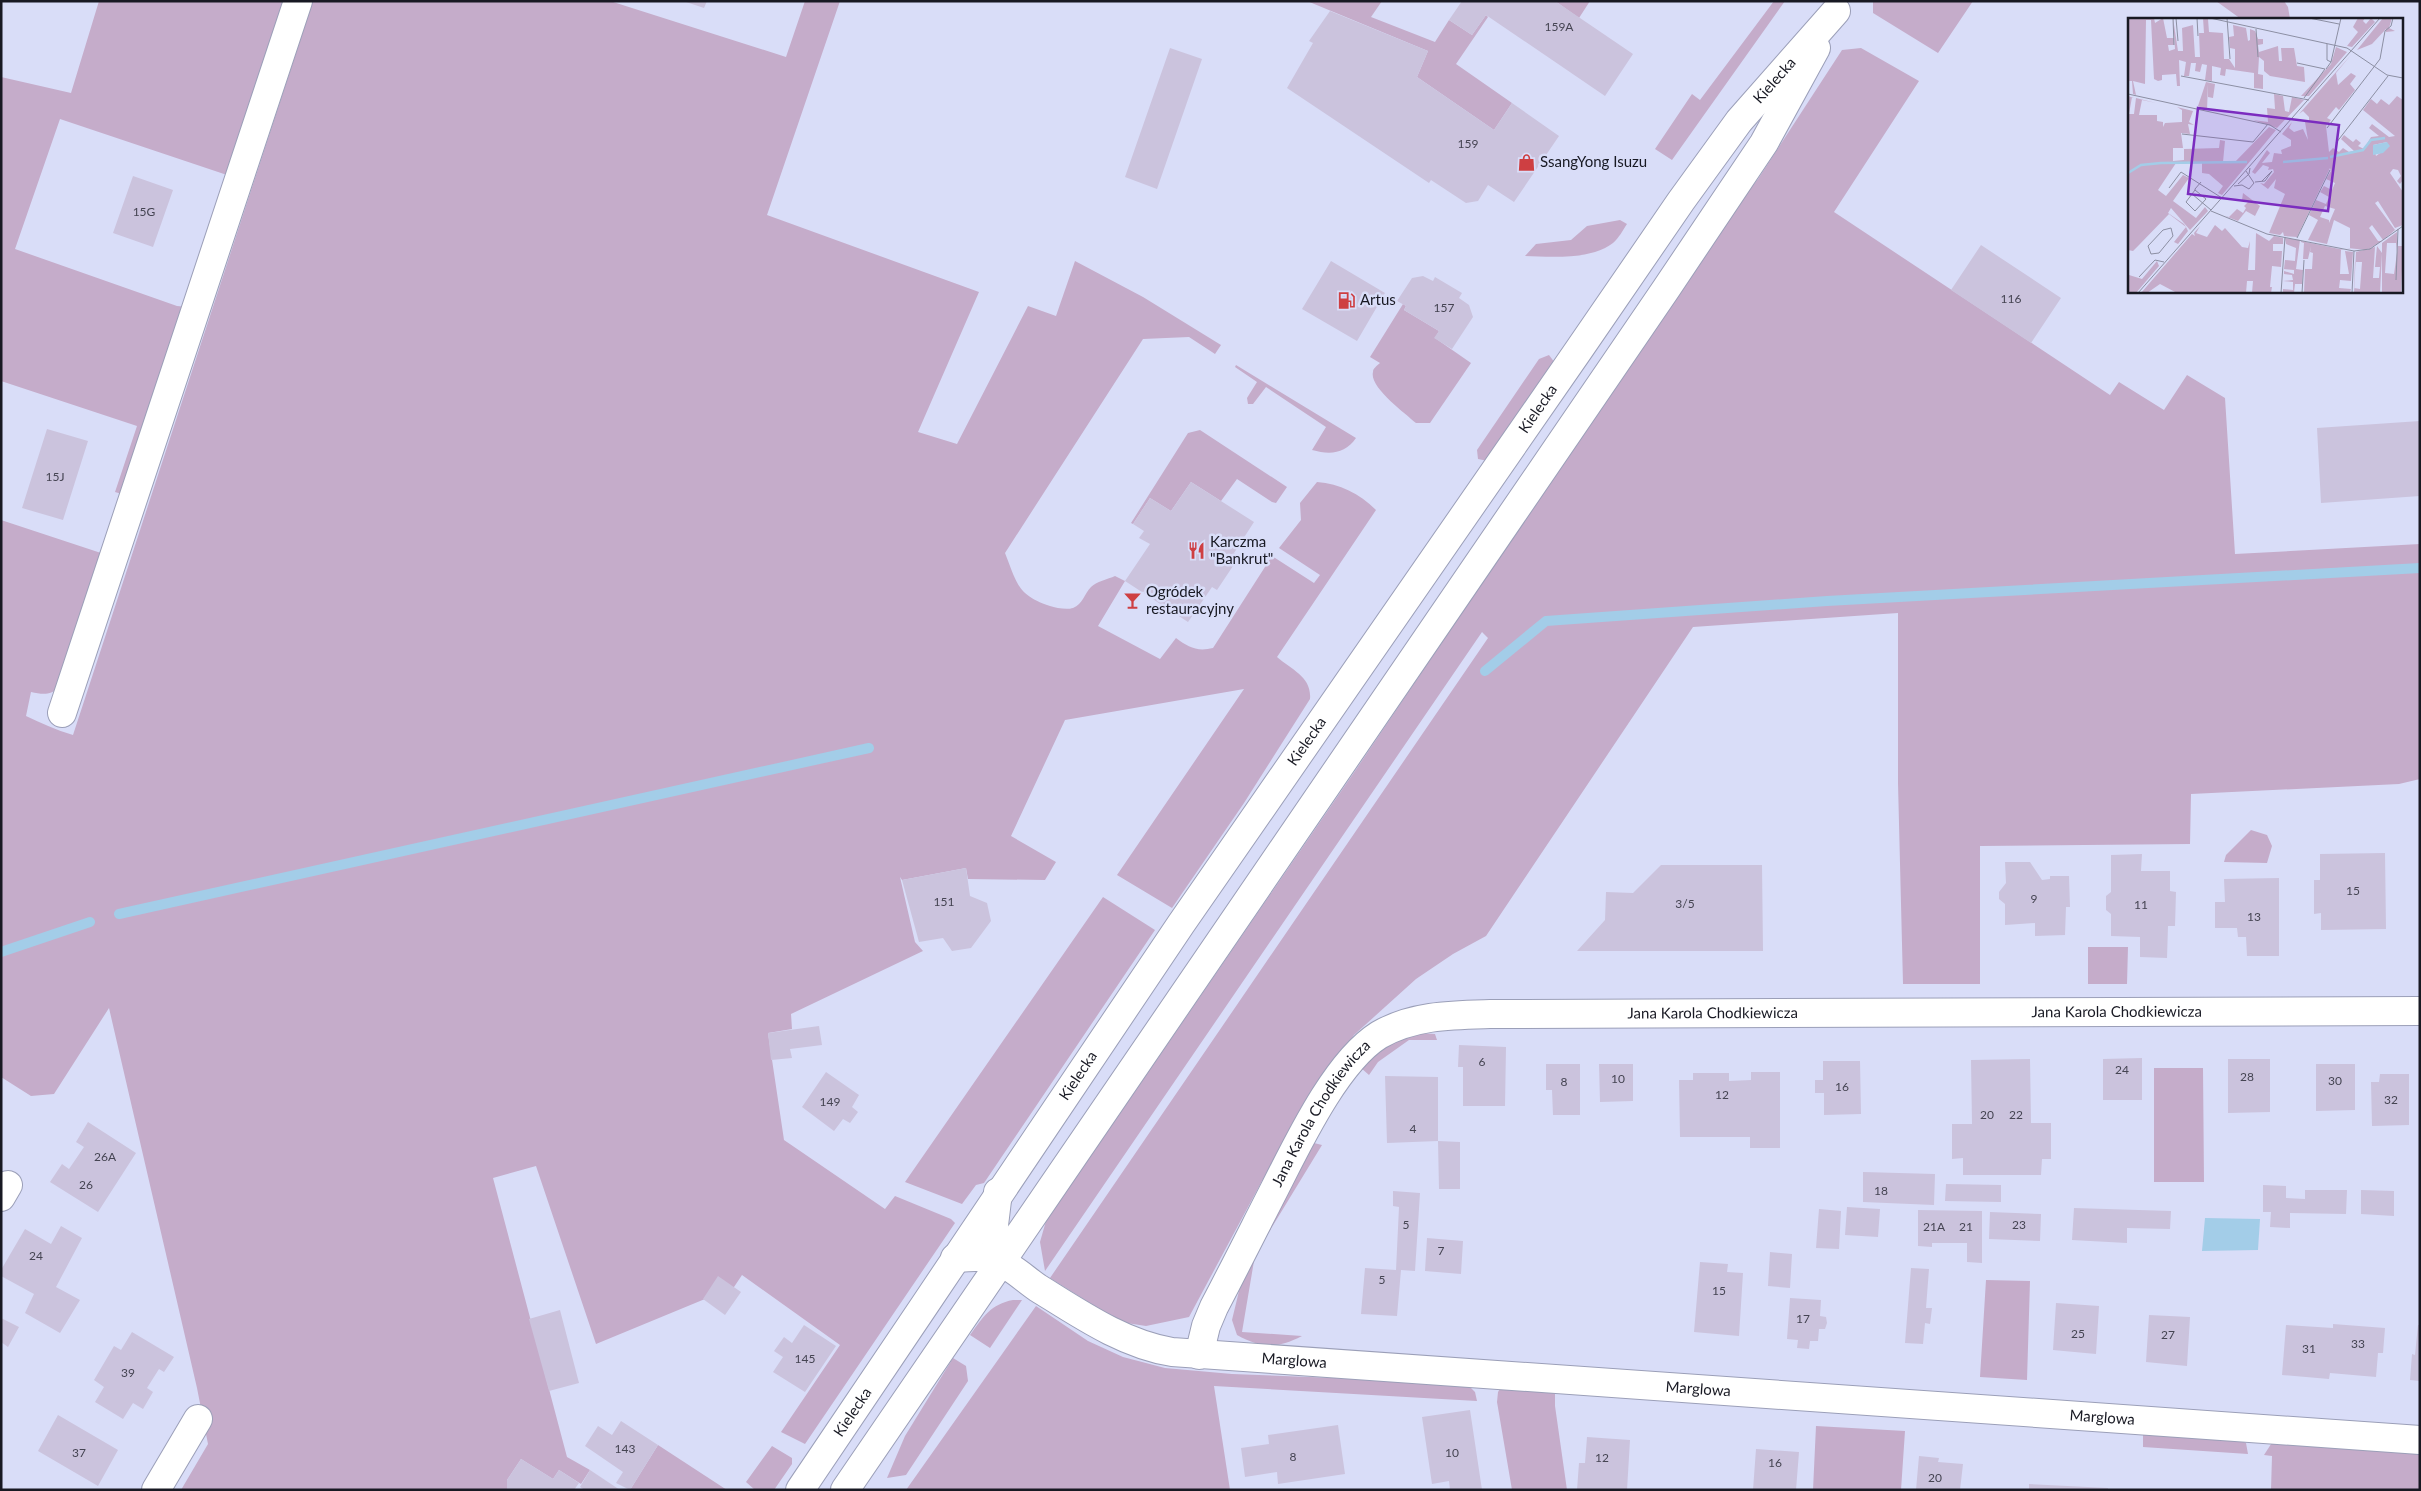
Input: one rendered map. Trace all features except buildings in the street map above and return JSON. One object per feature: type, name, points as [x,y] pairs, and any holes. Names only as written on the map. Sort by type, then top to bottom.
[{"type":"street","points":[[62,713],[298,1]]},
{"type":"street","name":"Kielecka","points":[[800,1490],[998,1192],[1412,588],[1582,347],[1681,201],[1739,121],[1839,6]]},
{"type":"street","name":"Kielecka","points":[[845,1490],[1764,143],[1839,6]]},
{"type":"street","name":"Jana Karola Chodkiewicza","points":[[1199,1355],[1206,1326],[1214,1307],[1311,1117],[1359,1051],[1379,1035],[1401,1025],[1422,1019],[1451,1015],[1490,1014],[2420,1011]]},
{"type":"street","points":[[998,1192],[994,1224],[1000,1262]]},
{"type":"street","name":"Marglowa","points":[[955,1258],[975,1257],[1000,1262],[1038,1288],[1128,1340],[1150,1348],[1199,1355],[1814,1396],[2420,1440]]},
{"type":"street","points":[[156,1490],[198,1419]]},
{"type":"shaded area","points":[[99,1],[289,1],[230,176],[60,119],[15,249],[177,306],[188,307],[125,495],[115,492],[137,426],[1,381],[1,77],[71,93]]},
{"type":"shaded area","points":[[313,1],[610,1],[786,57],[805,1],[840,1],[767,215],[979,292],[918,432],[957,444],[1028,306],[1056,316],[1075,261],[1143,297],[1221,345],[1215,354],[1189,337],[1143,339],[1005,553],[1020,587],[1039,602],[1058,608],[1073,608],[1079,604],[1093,585],[1115,576],[1125,581],[1098,626],[1160,659],[1176,638],[1193,648],[1213,648],[1272,556],[1314,583],[1320,575],[1279,548],[1301,520],[1300,503],[1317,482],[1349,490],[1376,510],[1277,657],[1304,679],[1310,691],[1310,699],[1244,803],[1172,908],[1117,875],[1244,689],[1065,720],[1011,836],[1056,862],[1045,880],[968,879],[966,868],[902,880],[900,877],[915,942],[923,951],[791,1014],[792,1029],[768,1033],[784,1140],[885,1209],[895,1196],[951,1219],[955,1223],[805,1444],[781,1432],[840,1345],[742,1275],[734,1287],[596,1344],[536,1166],[493,1178],[567,1457],[590,1470],[581,1484],[559,1470],[553,1479],[521,1459],[507,1480],[507,1490],[181,1490],[208,1444],[197,1388],[109,1008],[54,1094],[31,1096],[1,1077],[1,520],[104,554],[61,687],[47,694],[31,692],[26,716],[73,735]]},
{"type":"shaded area","points":[[1307,1],[1382,1],[1371,17],[1435,42],[1449,20],[1472,35],[1486,15],[1488,17],[1456,64],[1512,103],[1494,130],[1417,77],[1428,51]]},
{"type":"shaded area","points":[[1555,1],[1590,1],[1579,18]]},
{"type":"shaded area","points":[[1774,1],[1785,1],[1672,160],[1655,149],[1692,94],[1700,100]]},
{"type":"shaded area","points":[[1873,1],[1973,1],[1938,53],[1873,13]]},
{"type":"shaded area","points":[[2216,1],[2284,1],[2288,7],[2290,18],[2240,18]]},
{"type":"shaded area","points":[[1861,48],[1919,81],[1834,212],[2110,395],[2119,382],[2164,410],[2187,375],[2225,398],[2235,554],[2420,544],[2420,779],[2399,784],[2191,794],[2190,844],[1980,846],[1980,984],[1903,984],[1898,783],[1898,613],[1693,627],[1486,936],[1453,954],[1416,979],[1354,1035],[1299,1112],[1189,1317],[1146,1326],[1120,1322],[1050,1278],[1488,638],[1482,632],[1045,1271],[1040,1242],[1046,1221],[1355,771],[1733,211],[1758,179],[1842,50]]},
{"type":"shaded area","points":[[1620,220],[1627,224],[1615,241],[1594,252],[1571,256],[1525,256],[1536,244],[1571,240],[1587,226]]},
{"type":"shaded area","points":[[1403,304],[1406,306],[1404,310],[1439,331],[1435,338],[1471,363],[1430,423],[1416,423],[1382,392],[1373,378],[1374,369],[1380,363],[1370,357]]},
{"type":"shaded area","points":[[1549,355],[1555,363],[1488,461],[1478,459],[1477,450],[1539,359]]},
{"type":"shaded area","points":[[1236,365],[1356,438],[1347,447],[1337,452],[1312,450],[1326,427],[1266,387],[1253,404],[1248,404],[1247,398],[1257,382],[1235,367]]},
{"type":"shaded area","points":[[1200,430],[1287,487],[1276,503],[1237,479],[1221,501],[1191,482],[1171,511],[1150,498],[1133,524],[1131,523],[1188,433]]},
{"type":"shaded area","points":[[2251,830],[2267,835],[2272,846],[2267,863],[2224,862],[2226,855]]},
{"type":"shaded area","points":[[1103,897],[1155,930],[984,1183],[976,1185],[962,1204],[905,1182]]},
{"type":"shaded area","points":[[2088,947],[2128,947],[2127,984],[2088,984]]},
{"type":"shaded area","points":[[1419,1033],[1435,1034],[1437,1040],[1409,1040],[1378,1062],[1369,1075],[1361,1068],[1390,1040]]},
{"type":"shaded area","points":[[2154,1068],[2203,1068],[2204,1182],[2154,1182]]},
{"type":"shaded area","points":[[1310,1142],[1322,1145],[1255,1255],[1242,1332],[1302,1336],[1277,1345],[1254,1342],[1237,1335],[1232,1320],[1246,1262]]},
{"type":"shaded area","points":[[1986,1280],[2030,1281],[2027,1380],[1980,1377]]},
{"type":"shaded area","points":[[1022,1300],[990,1348],[970,1335],[988,1312],[1005,1302]]},
{"type":"shaded area","points":[[1036,1306],[1088,1341],[1123,1357],[1165,1368],[1232,1374],[1466,1383],[1475,1392],[1477,1401],[1214,1386],[1230,1490],[906,1490]]},
{"type":"shaded area","points":[[953,1358],[966,1366],[968,1381],[906,1475],[887,1478],[905,1436]]},
{"type":"shaded area","points":[[1502,1386],[1555,1392],[1555,1406],[1567,1490],[1512,1490],[1497,1402],[1498,1392]]},
{"type":"shaded area","points":[[1816,1426],[1905,1431],[1901,1490],[1813,1490]]},
{"type":"shaded area","points":[[2143,1431],[2237,1439],[2246,1443],[2248,1454],[2143,1447]]},
{"type":"shaded area","points":[[2273,1441],[2420,1452],[2420,1490],[2271,1490],[2272,1456],[2264,1455]]},
{"type":"shaded area","points":[[658,1445],[727,1490],[630,1490]]},
{"type":"shaded area","points":[[772,1446],[792,1458],[792,1464],[774,1490],[755,1490],[746,1482]]},
{"type":"water","points":[[2205,1218],[2260,1219],[2258,1250],[2202,1251]]},
{"type":"waterway","points":[[1485,671],[1546,621],[1827,601],[2420,568]]},
{"type":"waterway","points":[[119,914],[869,748]]},
{"type":"waterway","points":[[1,952],[90,922]]},
{"type":"place","name":"SsangYong Isuzu","points":[[1526,162]]},
{"type":"place","name":"Artus","points":[[1346,300]]},
{"type":"place","name":"Karczma \"Bankrut\"","points":[[1196,551]]},
{"type":"place","name":"Ogródek restauracyjny","points":[[1132,601]]}]
